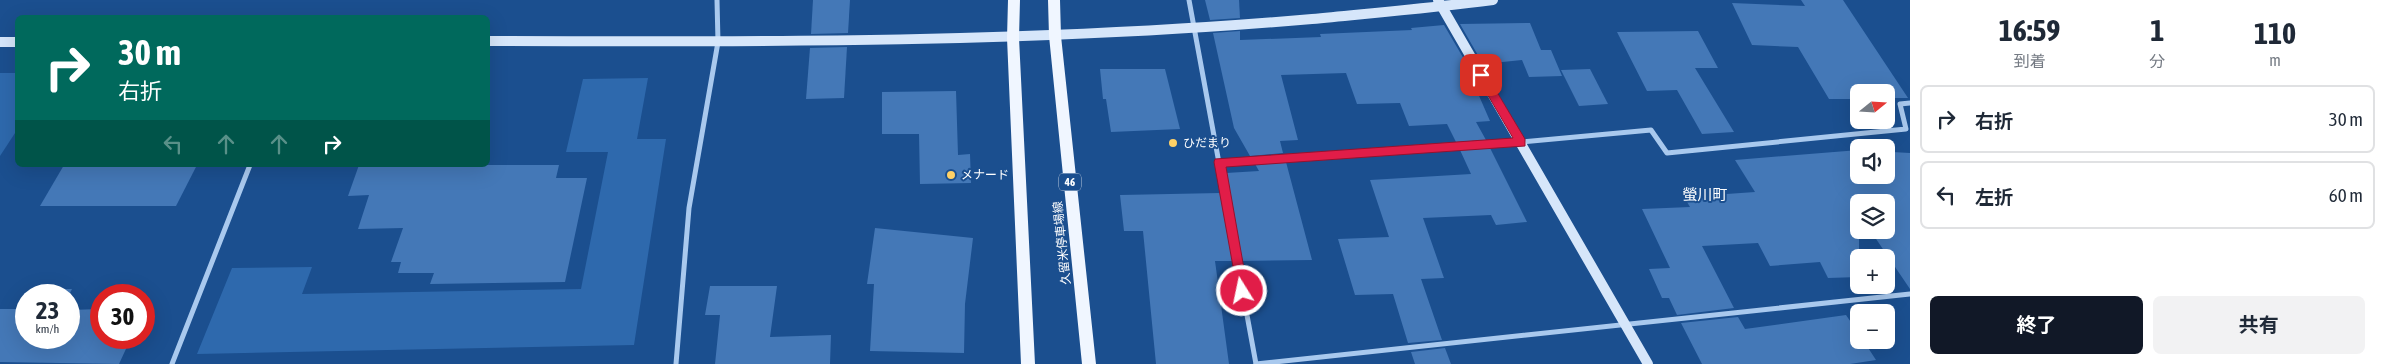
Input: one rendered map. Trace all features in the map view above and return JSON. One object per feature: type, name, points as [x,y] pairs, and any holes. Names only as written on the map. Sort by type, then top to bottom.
[{"type":"main road","points":[[1014,0],[1013,38],[1028,364]]},
{"type":"main road","name":"久留米停車場線","points":[[1054,0],[1055,36],[1089,364]]},
{"type":"street","points":[[676,364],[690,208],[718,42],[717,0]]},
{"type":"street","points":[[1189,0],[1256,364],[1626,322],[1910,294]]},
{"type":"street","points":[[490,41],[718,42],[1013,38],[1195,29],[1493,0]]},
{"type":"street","points":[[1440,4],[1626,322],[1648,364]]},
{"type":"street","points":[[0,42],[15,42]]},
{"type":"street","points":[[1219,162],[1521,142],[1651,130],[1667,153],[1906,129],[1900,104],[1910,103]]},
{"type":"street","points":[[172,364],[249,167]]},
{"type":"shaded area","points":[[0,73],[15,73],[15,133],[0,156]]},
{"type":"shaded area","points":[[648,78],[637,139],[666,139],[634,345],[197,354],[232,268],[312,267],[302,294],[581,289],[608,152],[566,152],[583,79]]},
{"type":"building","points":[[813,0],[850,0],[848,33],[811,34]]},
{"type":"building","points":[[1205,0],[1239,0],[1240,18],[1210,20]]},
{"type":"building","points":[[1801,0],[1843,0],[1908,98],[1895,98],[1895,84],[1850,84],[1850,99],[1829,99],[1798,47],[1752,45],[1732,3],[1805,6]]},
{"type":"building","points":[[1530,23],[1541,50],[1551,50],[1562,76],[1529,77],[1522,60],[1483,64],[1460,24]]},
{"type":"building","points":[[1444,25],[1468,66],[1466,66],[1490,121],[1476,122],[1486,140],[1456,142],[1447,124],[1409,126],[1400,103],[1357,104],[1346,73],[1281,75],[1298,140],[1280,141],[1283,153],[1250,156],[1234,128],[1213,33],[1240,31],[1240,40],[1321,37],[1320,34],[1412,30],[1411,28]]},
{"type":"building","points":[[1698,31],[1718,68],[1695,68],[1734,132],[1702,134],[1677,90],[1647,91],[1617,32]]},
{"type":"building","points":[[847,47],[844,98],[806,99],[810,48]]},
{"type":"building","points":[[1100,69],[1165,69],[1180,129],[1111,132],[1106,99],[1103,99]]},
{"type":"building","points":[[1590,69],[1608,104],[1579,106],[1561,70]]},
{"type":"building","points":[[956,91],[958,155],[970,154],[971,183],[920,184],[919,134],[882,134],[882,92]]},
{"type":"building","points":[[1490,148],[1527,222],[1496,225],[1491,215],[1423,218],[1444,278],[1421,279],[1442,340],[1408,343],[1393,294],[1355,295],[1338,239],[1389,237],[1370,180],[1471,174],[1460,150]]},
{"type":"building","points":[[1850,151],[1850,184],[1895,184],[1895,152],[1910,153],[1910,289],[1895,267],[1895,249],[1883,249],[1876,239],[1895,239],[1895,194],[1850,194],[1850,239],[1859,239],[1859,249],[1850,249],[1850,277],[1828,278],[1820,262],[1770,266],[1758,243],[1702,246],[1734,308],[1677,315],[1669,298],[1662,298],[1649,269],[1670,268],[1642,209],[1690,207],[1684,197],[1755,192],[1735,160]]},
{"type":"building","points":[[1286,162],[1312,260],[1241,261],[1226,173],[1259,171],[1255,164]]},
{"type":"building","points":[[559,165],[556,178],[587,178],[565,282],[430,284],[434,273],[398,273],[401,262],[391,262],[403,228],[358,229],[369,195],[348,196],[358,167]]},
{"type":"building","points":[[63,167],[196,167],[176,206],[40,206]]},
{"type":"building","points":[[1220,193],[1233,261],[1215,261],[1229,364],[1156,364],[1143,231],[1124,231],[1120,195]]},
{"type":"building","points":[[875,228],[973,238],[965,304],[964,353],[870,351],[874,284],[867,284]]},
{"type":"building","points":[[710,286],[777,286],[770,337],[831,335],[830,364],[715,364],[720,315],[705,315]]},
{"type":"building","points":[[0,309],[15,309],[15,349],[80,349],[80,310],[90,309],[90,349],[126,349],[119,364],[0,362]]},
{"type":"building","points":[[1846,315],[1850,321],[1850,349],[1869,349],[1876,360],[1850,364],[1702,364],[1681,323],[1738,317],[1745,329]]},
{"type":"building","points":[[1445,348],[1451,364],[1415,364],[1411,352]]},
{"type":"place","name":"ひだまり","points":[[1173,143]]},
{"type":"place","name":"メナード","points":[[951,175]]},
{"type":"district","name":"螢川町","points":[[1705,195]]},
{"type":"route","points":[[1242,291],[1219,162],[1521,142],[1481,75]]}]
